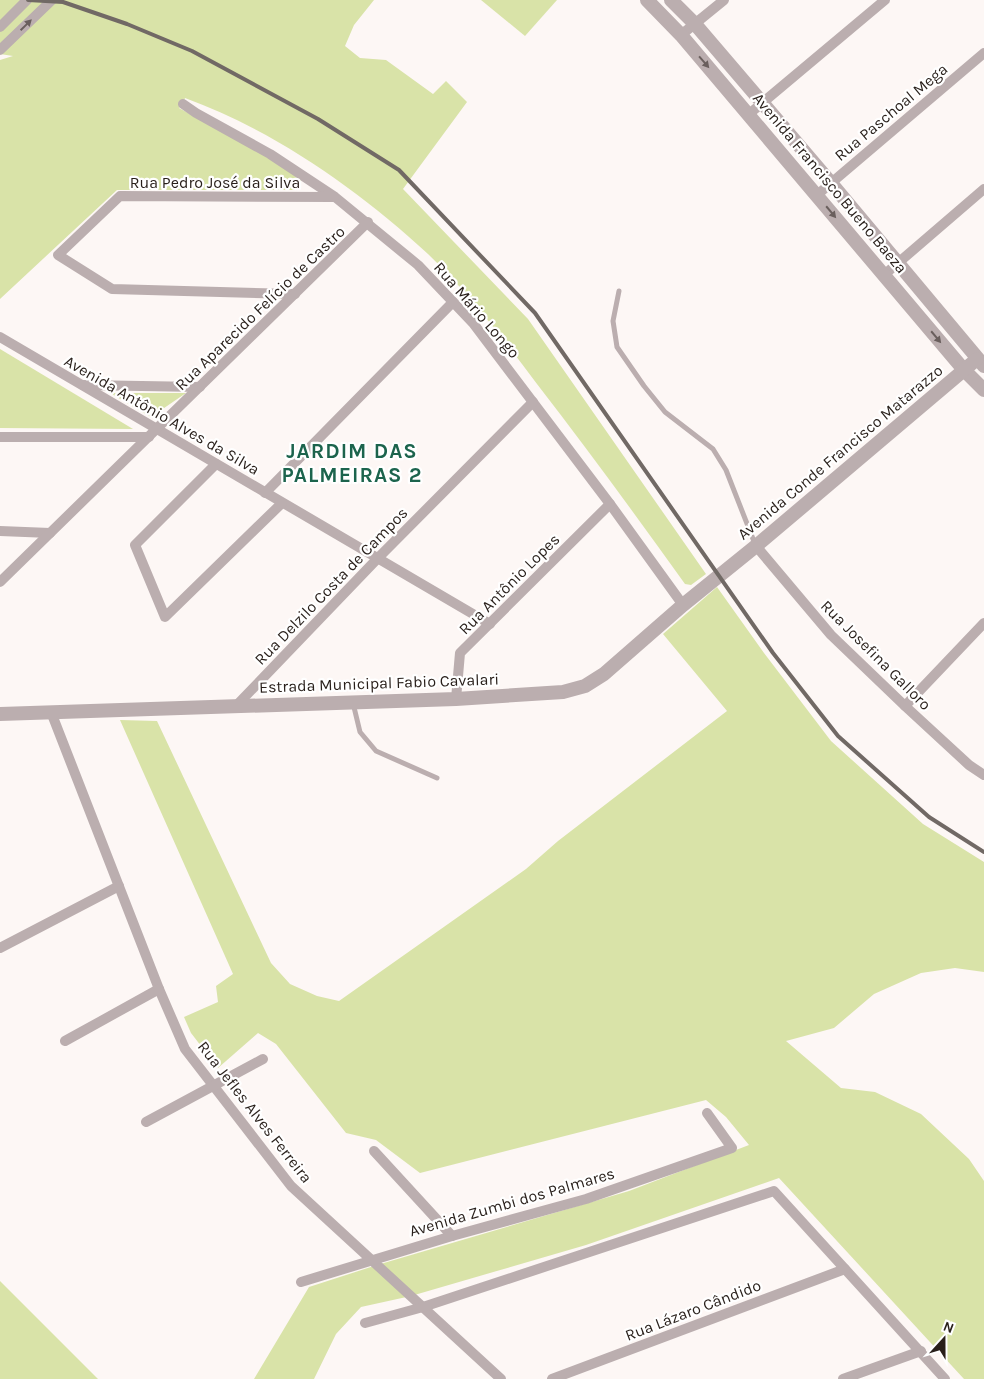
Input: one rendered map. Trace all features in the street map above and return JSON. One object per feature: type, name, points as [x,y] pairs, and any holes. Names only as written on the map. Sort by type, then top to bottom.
[{"type":"street","points":[[0,27],[27,0]]},
{"type":"street","points":[[0,50],[52,0]]},
{"type":"street","name":"Avenida Francisco Bueno Baeza","points":[[647,0],[749,114],[964,370],[984,390]]},
{"type":"street","name":"Avenida Francisco Bueno Baeza","points":[[671,0],[695,24],[897,263],[982,360]]},
{"type":"street","points":[[681,36],[724,0]]},
{"type":"street","points":[[749,114],[885,0]]},
{"type":"street","name":"Rua Paschoal Mega","points":[[817,195],[984,53]]},
{"type":"street","name":"Rua Mário Longo","points":[[183,104],[270,154],[335,197],[368,222],[418,265],[473,323],[610,504],[682,605]]},
{"type":"street","points":[[884,274],[984,189]]},
{"type":"street","name":"Rua Pedro José da Silva","points":[[295,294],[112,288],[58,255],[120,196],[335,197]]},
{"type":"street","name":"Rua Aparecido Felício de Castro","points":[[0,582],[368,222]]},
{"type":"street","points":[[265,493],[453,302]]},
{"type":"street","name":"Avenida Antônio Alves da Silva","points":[[0,337],[82,385],[153,433],[216,464],[490,624]]},
{"type":"street","name":"Avenida Conde Francisco Matarazzo","points":[[718,576],[964,370],[982,360]]},
{"type":"street","points":[[82,385],[200,387]]},
{"type":"street","name":"Rua Delzilo Costa de Campos","points":[[235,707],[378,558],[533,402]]},
{"type":"street","points":[[0,437],[153,433]]},
{"type":"street","points":[[216,464],[135,545],[165,617],[282,503]]},
{"type":"street","name":"Rua Antônio Lopes","points":[[456,699],[460,653],[610,504]]},
{"type":"street","points":[[0,532],[50,533]]},
{"type":"street","name":"Rua Josefina Galloro","points":[[756,546],[831,634],[969,765],[984,775]]},
{"type":"street","name":"Estrada Municipal Fabio Cavalari","points":[[0,714],[456,699],[563,692],[585,686],[604,674],[718,576]]},
{"type":"street","points":[[905,706],[984,623]]},
{"type":"street","name":"Rua Jefles Alves Ferreira","points":[[51,712],[158,990],[185,1049],[291,1186],[502,1379]]},
{"type":"street","points":[[0,948],[119,886]]},
{"type":"street","points":[[65,1041],[158,990]]},
{"type":"street","points":[[146,1122],[263,1059]]},
{"type":"street","name":"Avenida Zumbi dos Palmares","points":[[301,1282],[586,1198],[732,1148],[707,1113]]},
{"type":"street","points":[[374,1151],[452,1236]]},
{"type":"street","points":[[365,1323],[423,1307],[774,1191],[945,1379]]},
{"type":"street","name":"Rua Lázaro Cândido","points":[[552,1379],[845,1268]]},
{"type":"street","points":[[843,1379],[921,1351]]},
{"type":"lane","points":[[619,291],[613,321],[618,347],[644,386],[665,412],[714,449],[726,470],[756,546]]},
{"type":"lane","points":[[353,702],[360,732],[376,751],[437,778]]},
{"type":"green space","points":[[0,0],[374,0],[354,25],[345,46],[360,58],[386,60],[433,94],[446,81],[467,102],[403,189],[528,319],[706,574],[691,585],[685,584],[594,459],[498,333],[458,284],[428,254],[373,207],[314,164],[250,127],[218,111],[185,98],[179,108],[268,157],[301,179],[301,187],[296,190],[117,190],[0,299],[0,60],[13,56],[0,54]]},
{"type":"green space","points":[[481,0],[557,0],[525,36]]},
{"type":"green space","points":[[0,349],[133,429],[0,428]]},
{"type":"green space","points":[[110,393],[186,393],[151,417]]},
{"type":"green space","points":[[717,587],[831,741],[923,824],[984,862],[984,972],[955,968],[921,973],[874,994],[834,1028],[786,1041],[841,1088],[875,1092],[921,1114],[969,1159],[984,1181],[984,1379],[964,1379],[779,1178],[586,1245],[411,1296],[361,1307],[336,1334],[314,1379],[254,1379],[309,1287],[377,1265],[629,1191],[749,1145],[726,1117],[706,1100],[420,1173],[376,1140],[346,1133],[276,1044],[258,1033],[218,1068],[191,1033],[184,1017],[218,1002],[216,986],[233,974],[120,720],[157,721],[271,963],[290,984],[317,996],[339,1001],[526,869],[558,841],[727,711],[663,634]]},
{"type":"green space","points":[[0,1281],[98,1379],[0,1379]]},
{"type":"railway","points":[[28,0],[63,2],[127,24],[192,51],[318,119],[399,170],[535,313],[773,653],[838,736],[929,817],[984,852]]},
{"type":"district","name":"JARDIM DAS PALMEIRAS 2","points":[[352,463]]}]
